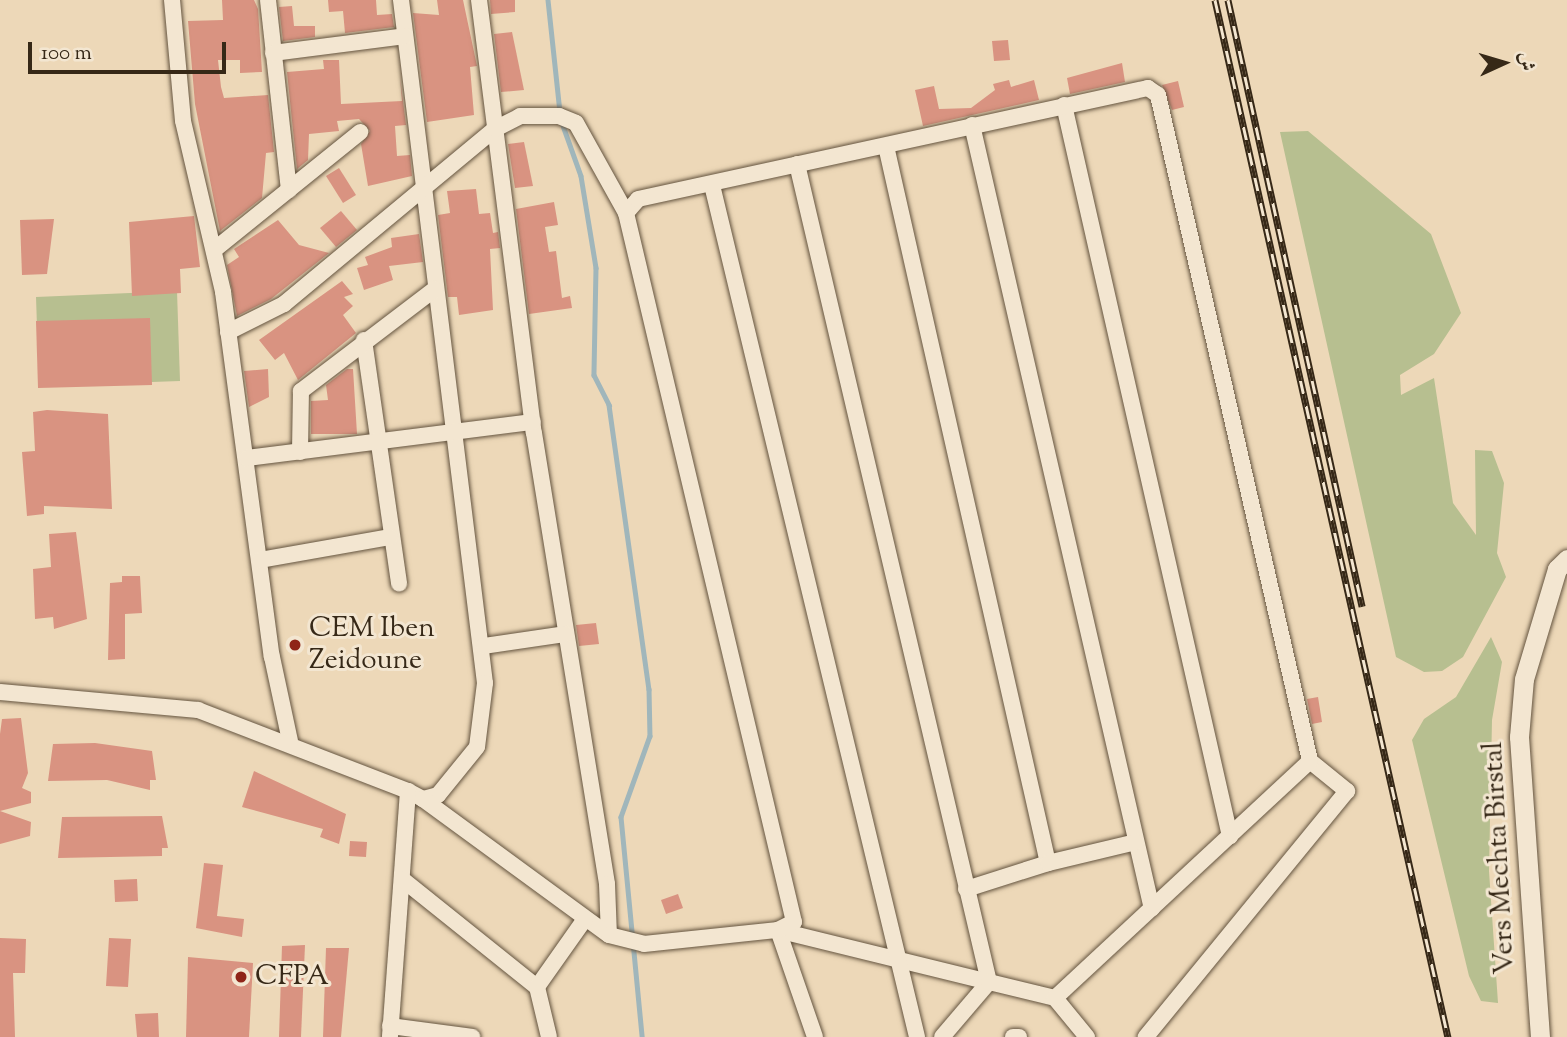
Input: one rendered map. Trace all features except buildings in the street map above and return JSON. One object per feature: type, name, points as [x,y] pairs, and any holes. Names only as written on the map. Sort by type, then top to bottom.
[{"type":"street","points":[[172,0],[183,121],[214,250],[290,741]]},
{"type":"street","points":[[268,0],[289,190]]},
{"type":"street","points":[[401,0],[435,289],[458,434],[484,646],[482,736],[444,790],[423,799]]},
{"type":"street","points":[[479,0],[533,422],[607,884],[609,935]]},
{"type":"street","points":[[273,53],[405,36]]},
{"type":"street","points":[[626,213],[638,199],[1148,88],[1158,95],[1310,761],[1347,791],[1146,1037]]},
{"type":"street","points":[[1064,105],[1230,835]]},
{"type":"street","points":[[228,332],[284,303],[495,129],[520,116],[569,118],[626,213],[794,922],[778,930]]},
{"type":"street","points":[[972,125],[1152,909]]},
{"type":"street","points":[[214,250],[360,132]]},
{"type":"street","points":[[886,146],[1048,863]]},
{"type":"street","points":[[797,164],[989,982]]},
{"type":"street","points":[[712,185],[894,960],[917,1037]]},
{"type":"street","points":[[300,452],[296,409],[302,391],[364,340],[435,289]]},
{"type":"street","points":[[364,340],[375,445],[399,583]]},
{"type":"street","points":[[247,458],[375,445],[533,422]]},
{"type":"street","points":[[260,560],[390,537]]},
{"type":"street","name":"Vers Mechta Birstal","points":[[1540,1037],[1519,737],[1524,679],[1557,569],[1567,559]]},
{"type":"street","points":[[484,646],[565,634]]},
{"type":"street","points":[[0,692],[198,710],[290,741],[423,799],[609,935],[644,944],[778,930],[1055,998],[1087,1037]]},
{"type":"street","points":[[1055,998],[1310,761]]},
{"type":"street","points":[[408,791],[390,1032],[472,1037]]},
{"type":"street","points":[[966,889],[1048,863],[1136,842]]},
{"type":"street","points":[[402,879],[537,987],[549,1037]]},
{"type":"street","points":[[537,987],[585,919]]},
{"type":"street","points":[[778,930],[815,1037]]},
{"type":"street","points":[[942,1037],[989,982]]},
{"type":"street","points":[[1013,1037],[1019,1037]]},
{"type":"green space","points":[[1308,131],[1431,234],[1461,313],[1434,354],[1400,375],[1401,395],[1434,378],[1453,503],[1476,535],[1475,450],[1492,451],[1504,483],[1497,553],[1506,577],[1463,657],[1442,671],[1424,672],[1396,657],[1280,132]]},
{"type":"green space","points":[[177,291],[180,381],[39,386],[36,297]]},
{"type":"green space","points":[[1491,637],[1502,662],[1492,720],[1489,871],[1498,1003],[1481,1001],[1469,976],[1412,740],[1424,719],[1456,697]]},
{"type":"waterway","points":[[548,0],[560,112]]},
{"type":"waterway","points":[[561,120],[581,176],[596,268],[594,375],[609,405],[649,689],[650,736],[621,817],[642,1037]]},
{"type":"railway","points":[[1215,0],[1448,1037]]},
{"type":"railway","points":[[1228,0],[1362,606]]},
{"type":"place","name":"CEM Iben Zeidoune","points":[[295,645]]},
{"type":"place","name":"CFPA","points":[[241,977]]}]
